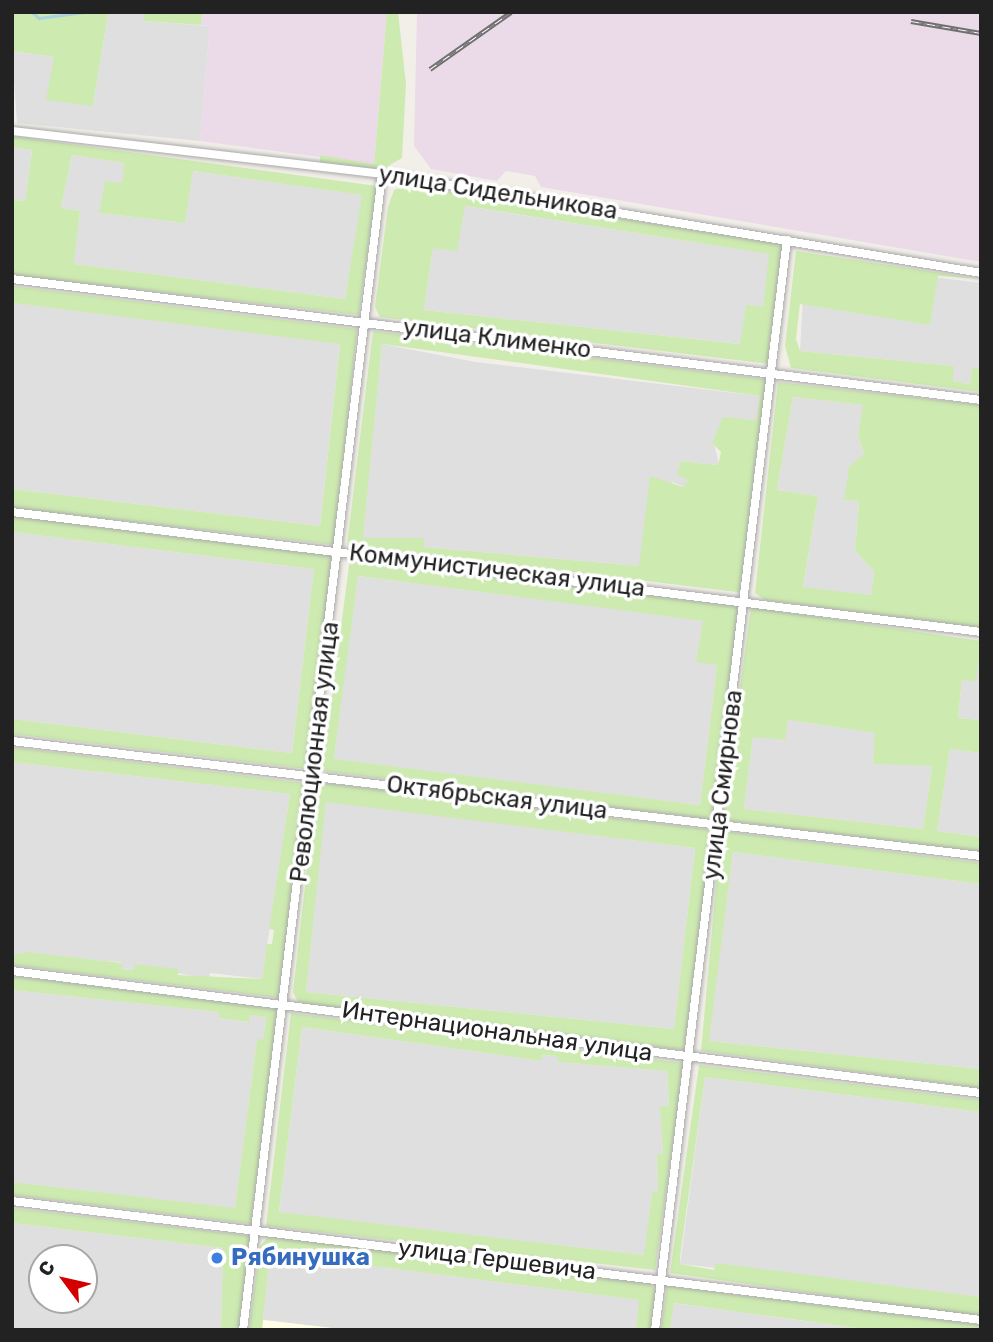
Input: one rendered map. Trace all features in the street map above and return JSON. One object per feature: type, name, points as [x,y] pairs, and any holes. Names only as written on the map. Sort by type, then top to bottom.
[{"type":"street","name":"улица Сидельникова","points":[[12,131],[382,174],[981,273]]},
{"type":"street","name":"Революционная улица","points":[[243,1330],[340,551],[382,174]]},
{"type":"street","name":"улица Смирнова","points":[[655,1330],[692,1058],[718,823],[775,375],[787,240]]},
{"type":"street","name":"улица Клименко","points":[[12,279],[981,400]]},
{"type":"street","name":"Коммунистическая улица","points":[[12,512],[981,632]]},
{"type":"street","name":"Октябрьская улица","points":[[12,741],[981,856]]},
{"type":"street","name":"Интернациональная улица","points":[[12,971],[284,1002],[692,1058],[981,1093]]},
{"type":"street","name":"улица Гершевича","points":[[12,1201],[981,1320]]},
{"type":"shaded area","points":[[131,12],[145,15],[144,21],[210,26],[200,141],[17,123],[12,51],[54,57],[93,106],[108,14]]},
{"type":"shaded area","points":[[387,12],[374,164],[200,141],[210,26],[201,25],[202,13]]},
{"type":"shaded area","points":[[417,12],[981,12],[981,262],[541,187],[535,176],[506,171],[497,181],[431,169],[414,146]]},
{"type":"shaded area","points":[[12,147],[32,150],[25,201],[12,200]]},
{"type":"shaded area","points":[[72,155],[125,163],[122,183],[99,213],[185,223],[192,171],[363,195],[345,299],[73,264],[80,211],[61,208]]},
{"type":"shaded area","points":[[464,206],[770,254],[763,308],[746,306],[741,344],[424,310],[433,248]]},
{"type":"shaded area","points":[[805,261],[981,283],[981,369],[972,369],[970,384],[952,381],[953,366],[800,351]]},
{"type":"shaded area","points":[[12,303],[340,343],[320,526],[12,489]]},
{"type":"shaded area","points":[[382,344],[476,362],[760,396],[756,420],[723,418],[714,443],[719,465],[681,461],[688,480],[684,487],[672,482],[639,566],[424,547],[423,538],[362,538]]},
{"type":"shaded area","points":[[793,397],[864,405],[858,436],[864,454],[845,500],[859,501],[855,551],[874,571],[871,595],[803,588],[818,496],[777,490]]},
{"type":"shaded area","points":[[12,532],[314,569],[292,753],[12,719]]},
{"type":"shaded area","points":[[357,576],[704,620],[717,665],[700,805],[334,760]]},
{"type":"shaded area","points":[[981,652],[981,720],[958,718],[962,680]]},
{"type":"shaded area","points":[[788,720],[876,733],[873,763],[932,766],[923,829],[744,809],[753,737]]},
{"type":"shaded area","points":[[950,749],[981,753],[981,837],[937,831]]},
{"type":"shaded area","points":[[12,762],[290,794],[262,979],[210,973],[209,979],[135,965],[135,970],[121,969],[121,962],[12,955]]},
{"type":"shaded area","points":[[325,801],[695,848],[674,1029],[306,992]]},
{"type":"shaded area","points":[[733,852],[981,884],[981,1069],[708,1041]]},
{"type":"shaded area","points":[[12,990],[220,1012],[219,1018],[249,1022],[250,1015],[266,1017],[263,1041],[257,1040],[235,1209],[12,1182]]},
{"type":"shaded area","points":[[302,1027],[541,1061],[542,1055],[558,1056],[558,1062],[667,1071],[669,1106],[661,1106],[663,1155],[657,1154],[658,1193],[652,1193],[645,1255],[279,1213]]},
{"type":"shaded area","points":[[705,1077],[981,1112],[981,1297],[680,1264]]},
{"type":"shaded area","points":[[12,1223],[223,1248],[221,1330],[12,1330]]},
{"type":"shaded area","points":[[270,1253],[640,1300],[636,1330],[349,1330],[263,1320]]},
{"type":"shaded area","points":[[673,1303],[870,1330],[670,1330]]},
{"type":"shaded area","points":[[263,1320],[349,1330],[262,1330]]},
{"type":"green space","points":[[12,12],[130,12],[108,14],[93,106],[46,100],[54,57],[12,51]]},
{"type":"green space","points":[[131,12],[210,12],[202,13],[201,25],[144,21],[144,15]]},
{"type":"green space","points":[[387,12],[398,12],[406,84],[402,158],[381,170],[320,163],[320,155],[374,164]]},
{"type":"green space","points":[[12,136],[377,186],[359,315],[12,275],[12,200],[25,201],[32,150],[12,147]],"holes":[[[72,155],[124,163],[122,183],[105,181],[99,213],[185,223],[193,171],[362,195],[345,299],[74,264],[80,211],[61,208]]]},
{"type":"green space","points":[[405,185],[784,244],[771,364],[380,317],[375,307],[388,207],[394,190]],"holes":[[[465,206],[769,254],[763,307],[746,305],[740,344],[424,310],[433,248],[457,251]]]},
{"type":"green space","points":[[796,251],[981,279],[938,276],[930,325],[800,304],[796,339],[800,351],[954,366],[953,381],[970,384],[972,368],[981,369],[981,392],[791,368],[785,346]]},
{"type":"green space","points":[[12,286],[357,329],[335,545],[12,508],[12,489],[320,526],[340,344],[12,303]]},
{"type":"green space","points":[[373,331],[771,380],[746,593],[347,545]],"holes":[[[382,344],[760,396],[756,420],[723,417],[712,443],[721,452],[718,465],[681,461],[677,474],[688,480],[683,487],[650,476],[639,566],[424,547],[424,538],[363,538]]]},
{"type":"green space","points":[[778,382],[981,405],[981,628],[765,600],[755,593]],"holes":[[[793,397],[863,405],[858,436],[864,454],[849,467],[844,500],[859,501],[855,551],[874,571],[871,595],[803,587],[818,496],[777,490]]]},
{"type":"green space","points":[[12,516],[333,556],[307,769],[12,734],[12,719],[292,753],[314,569],[12,532]]},
{"type":"green space","points":[[350,558],[744,607],[715,820],[322,771]],"holes":[[[358,576],[703,621],[696,662],[717,665],[700,805],[334,759]]]},
{"type":"green space","points":[[751,607],[981,641],[976,681],[962,680],[958,718],[981,720],[981,753],[950,749],[937,831],[981,837],[981,852],[722,820]],"holes":[[[788,720],[875,733],[873,764],[932,766],[923,829],[744,809],[753,737],[785,740]]]},
{"type":"green space","points":[[12,747],[304,783],[280,998],[12,965],[12,955],[27,952],[122,963],[121,969],[134,970],[135,964],[178,969],[178,975],[262,979],[267,944],[272,944],[274,930],[269,929],[290,794],[12,762]]},
{"type":"green space","points":[[317,782],[712,830],[690,1051],[299,1004],[293,992]],"holes":[[[326,802],[695,848],[674,1029],[306,992]]]},
{"type":"green space","points":[[729,832],[981,863],[981,884],[733,852],[709,1041],[981,1069],[981,1088],[701,1051],[720,842]]},
{"type":"green space","points":[[12,976],[279,1008],[251,1224],[12,1195],[12,1182],[235,1208],[257,1039],[263,1040],[266,1017],[250,1015],[249,1022],[219,1018],[219,1012],[12,990]]},
{"type":"green space","points":[[291,1013],[684,1063],[655,1270],[266,1226]],"holes":[[[302,1027],[541,1061],[542,1055],[558,1056],[558,1062],[667,1071],[669,1106],[660,1106],[663,1154],[657,1154],[658,1192],[652,1192],[644,1255],[279,1212]]]},
{"type":"green space","points":[[699,1065],[981,1100],[981,1112],[705,1077],[680,1264],[714,1270],[716,1263],[981,1297],[981,1317],[670,1273]]},
{"type":"green space","points":[[12,1208],[251,1236],[239,1330],[221,1330],[223,1248],[12,1223]]},
{"type":"green space","points":[[269,1236],[648,1282],[657,1292],[652,1330],[636,1330],[639,1300],[270,1253],[262,1330],[249,1330],[260,1246]]},
{"type":"green space","points":[[667,1286],[981,1325],[981,1330],[870,1330],[674,1303],[670,1330],[661,1330]]},
{"type":"waterway","points":[[32,12],[39,18],[85,12]]},
{"type":"railway","points":[[430,69],[511,12]]},
{"type":"railway","points":[[911,21],[981,33]]},
{"type":"place","name":"Рябинушка","points":[[217,1258]]}]
